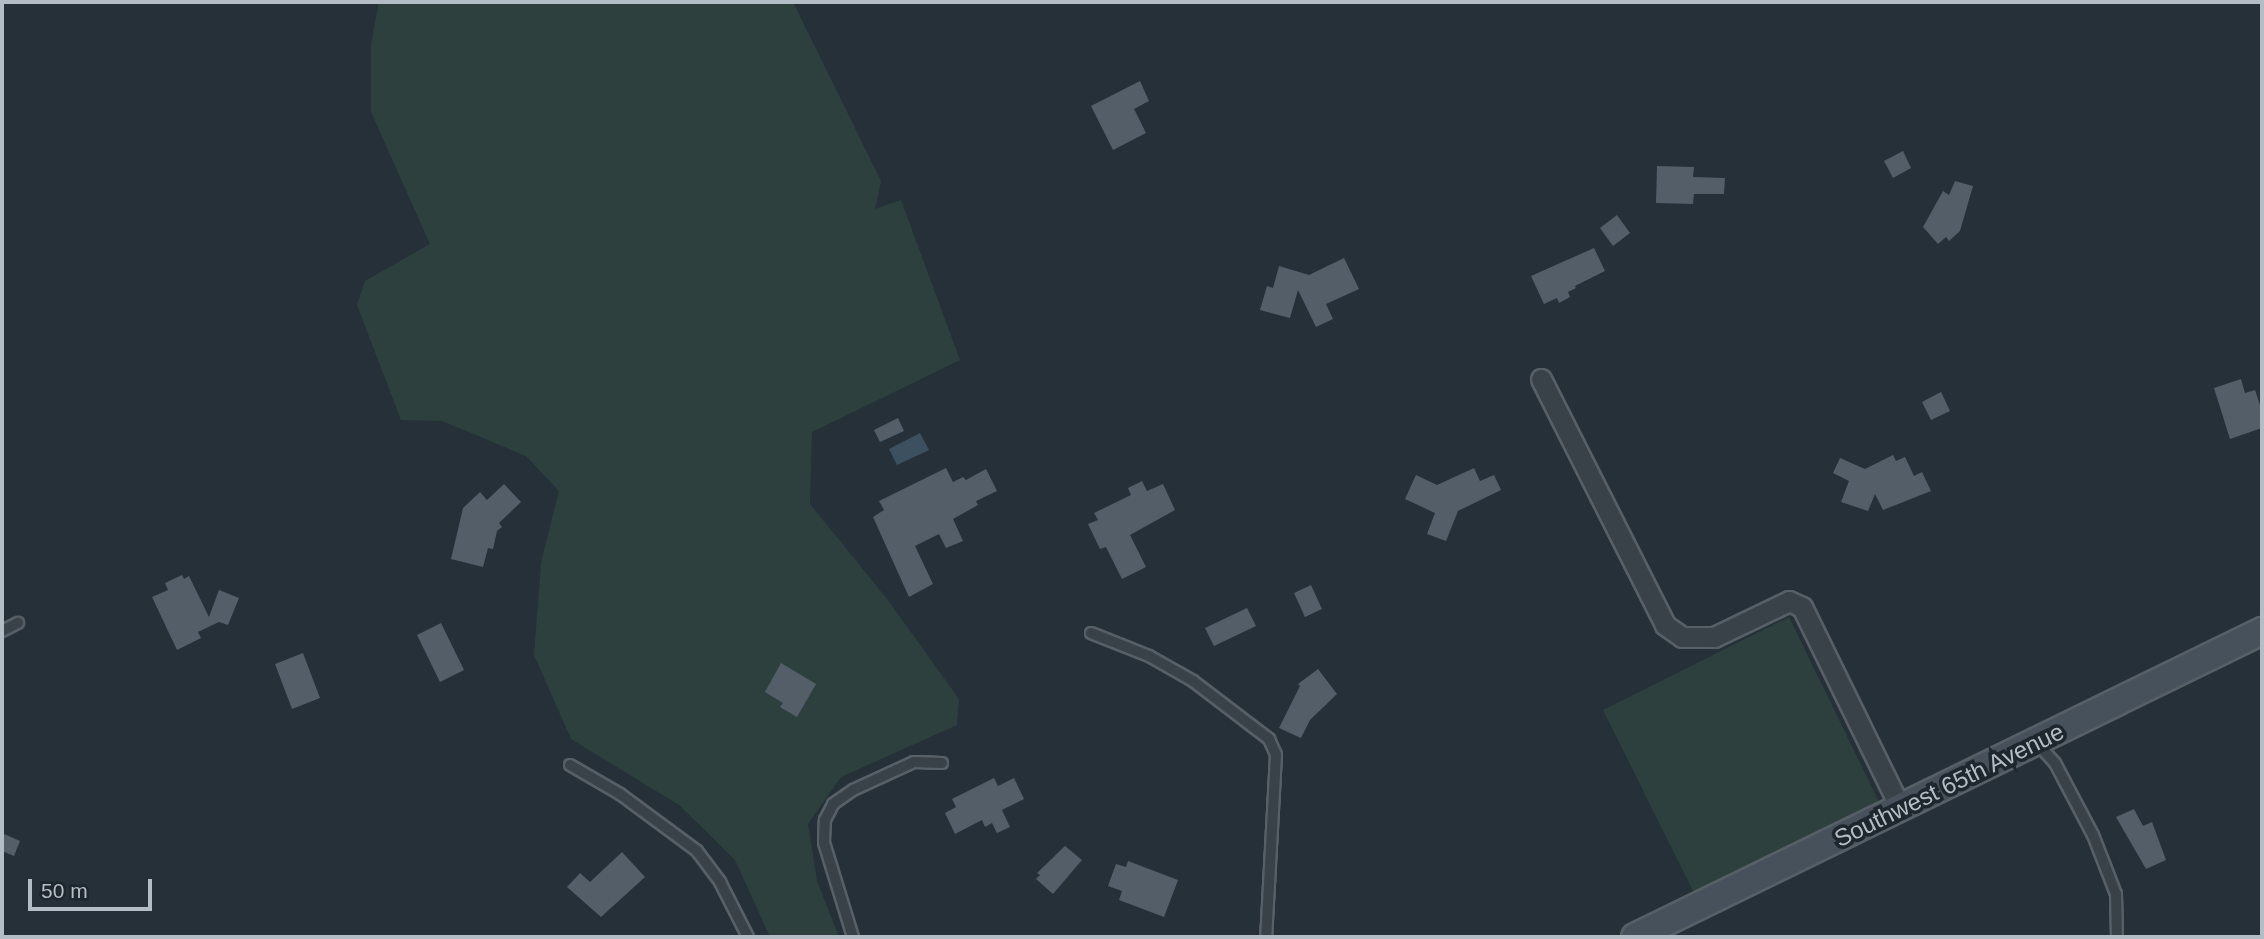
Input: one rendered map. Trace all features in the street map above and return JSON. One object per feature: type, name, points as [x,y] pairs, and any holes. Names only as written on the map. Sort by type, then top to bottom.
[{"type":"main road","name":"Southwest 65th Avenue","points":[[1635,937],[2262,631]]},
{"type":"street","points":[[1541,379],[1665,625],[1682,637],[1714,637],[1790,601],[1802,607],[1901,809]]},
{"type":"lane","points":[[2,631],[18,623]]},
{"type":"lane","points":[[1091,633],[1149,656],[1193,681],[1269,739],[1276,755],[1266,937]]},
{"type":"lane","points":[[2037,743],[2055,763],[2093,835],[2116,894],[2117,937]]},
{"type":"lane","points":[[853,937],[824,843],[825,820],[833,804],[853,790],[914,762],[942,763]]},
{"type":"lane","points":[[570,765],[620,794],[697,850],[720,882],[748,937]]},
{"type":"green space","points":[[379,2],[793,2],[881,181],[875,209],[901,200],[960,360],[812,432],[810,504],[887,599],[959,699],[957,725],[841,777],[808,824],[817,881],[839,937],[770,937],[735,860],[679,805],[571,739],[534,655],[541,563],[559,491],[526,456],[442,421],[401,420],[357,305],[365,281],[430,244],[371,112],[371,44]]},
{"type":"green space","points":[[1789,617],[1882,808],[1697,899],[1603,710]]},
{"type":"water","points":[[920,433],[929,450],[897,465],[889,449]]},
{"type":"building","points":[[1140,81],[1149,101],[1134,109],[1146,133],[1113,150],[1091,106]]},
{"type":"building","points":[[1903,151],[1911,168],[1893,178],[1884,161]]},
{"type":"building","points":[[1657,166],[1694,167],[1693,177],[1725,178],[1724,194],[1694,194],[1693,204],[1656,203]]},
{"type":"building","points":[[1955,181],[1973,186],[1960,231],[1949,241],[1946,237],[1938,244],[1923,227],[1943,191],[1949,195]]},
{"type":"building","points":[[1617,215],[1630,233],[1613,246],[1600,228]]},
{"type":"building","points":[[1594,248],[1605,271],[1575,286],[1576,288],[1568,292],[1570,297],[1559,303],[1557,298],[1544,304],[1531,276]]},
{"type":"building","points":[[1344,258],[1359,289],[1326,304],[1333,319],[1316,327],[1298,290],[1290,318],[1260,310],[1267,286],[1273,288],[1279,266],[1309,275]]},
{"type":"building","points":[[2241,379],[2245,393],[2255,390],[2262,411],[2262,428],[2230,439],[2214,388]]},
{"type":"building","points":[[1941,392],[1950,411],[1931,420],[1922,402]]},
{"type":"building","points":[[898,418],[904,431],[880,442],[874,430]]},
{"type":"building","points":[[1893,455],[1896,461],[1905,457],[1914,476],[1922,472],[1931,491],[1883,510],[1875,494],[1868,511],[1841,502],[1849,481],[1833,473],[1840,458],[1865,469]]},
{"type":"building","points":[[946,468],[953,482],[963,477],[966,480],[986,469],[997,491],[976,501],[978,505],[953,519],[963,541],[946,548],[939,534],[915,546],[933,584],[909,597],[873,517],[884,510],[879,501]]},
{"type":"building","points":[[1474,468],[1480,481],[1494,475],[1501,490],[1458,511],[1446,541],[1427,534],[1435,513],[1405,499],[1416,475],[1437,485]]},
{"type":"building","points":[[1142,481],[1147,491],[1163,484],[1175,510],[1130,535],[1146,567],[1122,579],[1106,547],[1100,549],[1088,524],[1098,520],[1094,513],[1131,495],[1128,488]]},
{"type":"building","points":[[504,484],[521,502],[499,523],[502,527],[497,531],[493,549],[488,548],[483,567],[451,559],[463,508],[480,492],[487,500]]},
{"type":"building","points":[[182,575],[184,579],[189,576],[209,617],[219,590],[239,598],[228,625],[219,622],[198,632],[201,638],[177,650],[152,597],[168,590],[165,583]]},
{"type":"building","points":[[1311,585],[1322,609],[1305,617],[1294,593]]},
{"type":"building","points":[[1247,608],[1256,626],[1214,646],[1205,628]]},
{"type":"building","points":[[441,623],[464,670],[440,682],[417,635]]},
{"type":"building","points":[[303,653],[320,698],[292,709],[275,664]]},
{"type":"building","points":[[781,663],[816,684],[797,717],[780,707],[783,703],[765,692]]},
{"type":"building","points":[[1318,669],[1337,694],[1310,720],[1301,738],[1279,728],[1300,686],[1298,684]]},
{"type":"building","points":[[994,778],[998,786],[1014,778],[1024,799],[1002,810],[1010,827],[997,833],[992,823],[985,827],[982,820],[955,834],[945,813],[956,807],[952,799]]},
{"type":"building","points":[[2134,809],[2143,826],[2152,822],[2166,860],[2146,869],[2116,817]]},
{"type":"building","points":[[2,833],[20,841],[14,856],[2,851]]},
{"type":"building","points":[[1065,846],[1082,860],[1053,894],[1036,879],[1040,875],[1037,873]]},
{"type":"building","points":[[622,852],[645,877],[601,917],[567,887],[580,873],[590,882]]},
{"type":"building","points":[[1128,861],[1178,880],[1164,917],[1119,900],[1122,891],[1108,886],[1116,864],[1126,867]]}]
